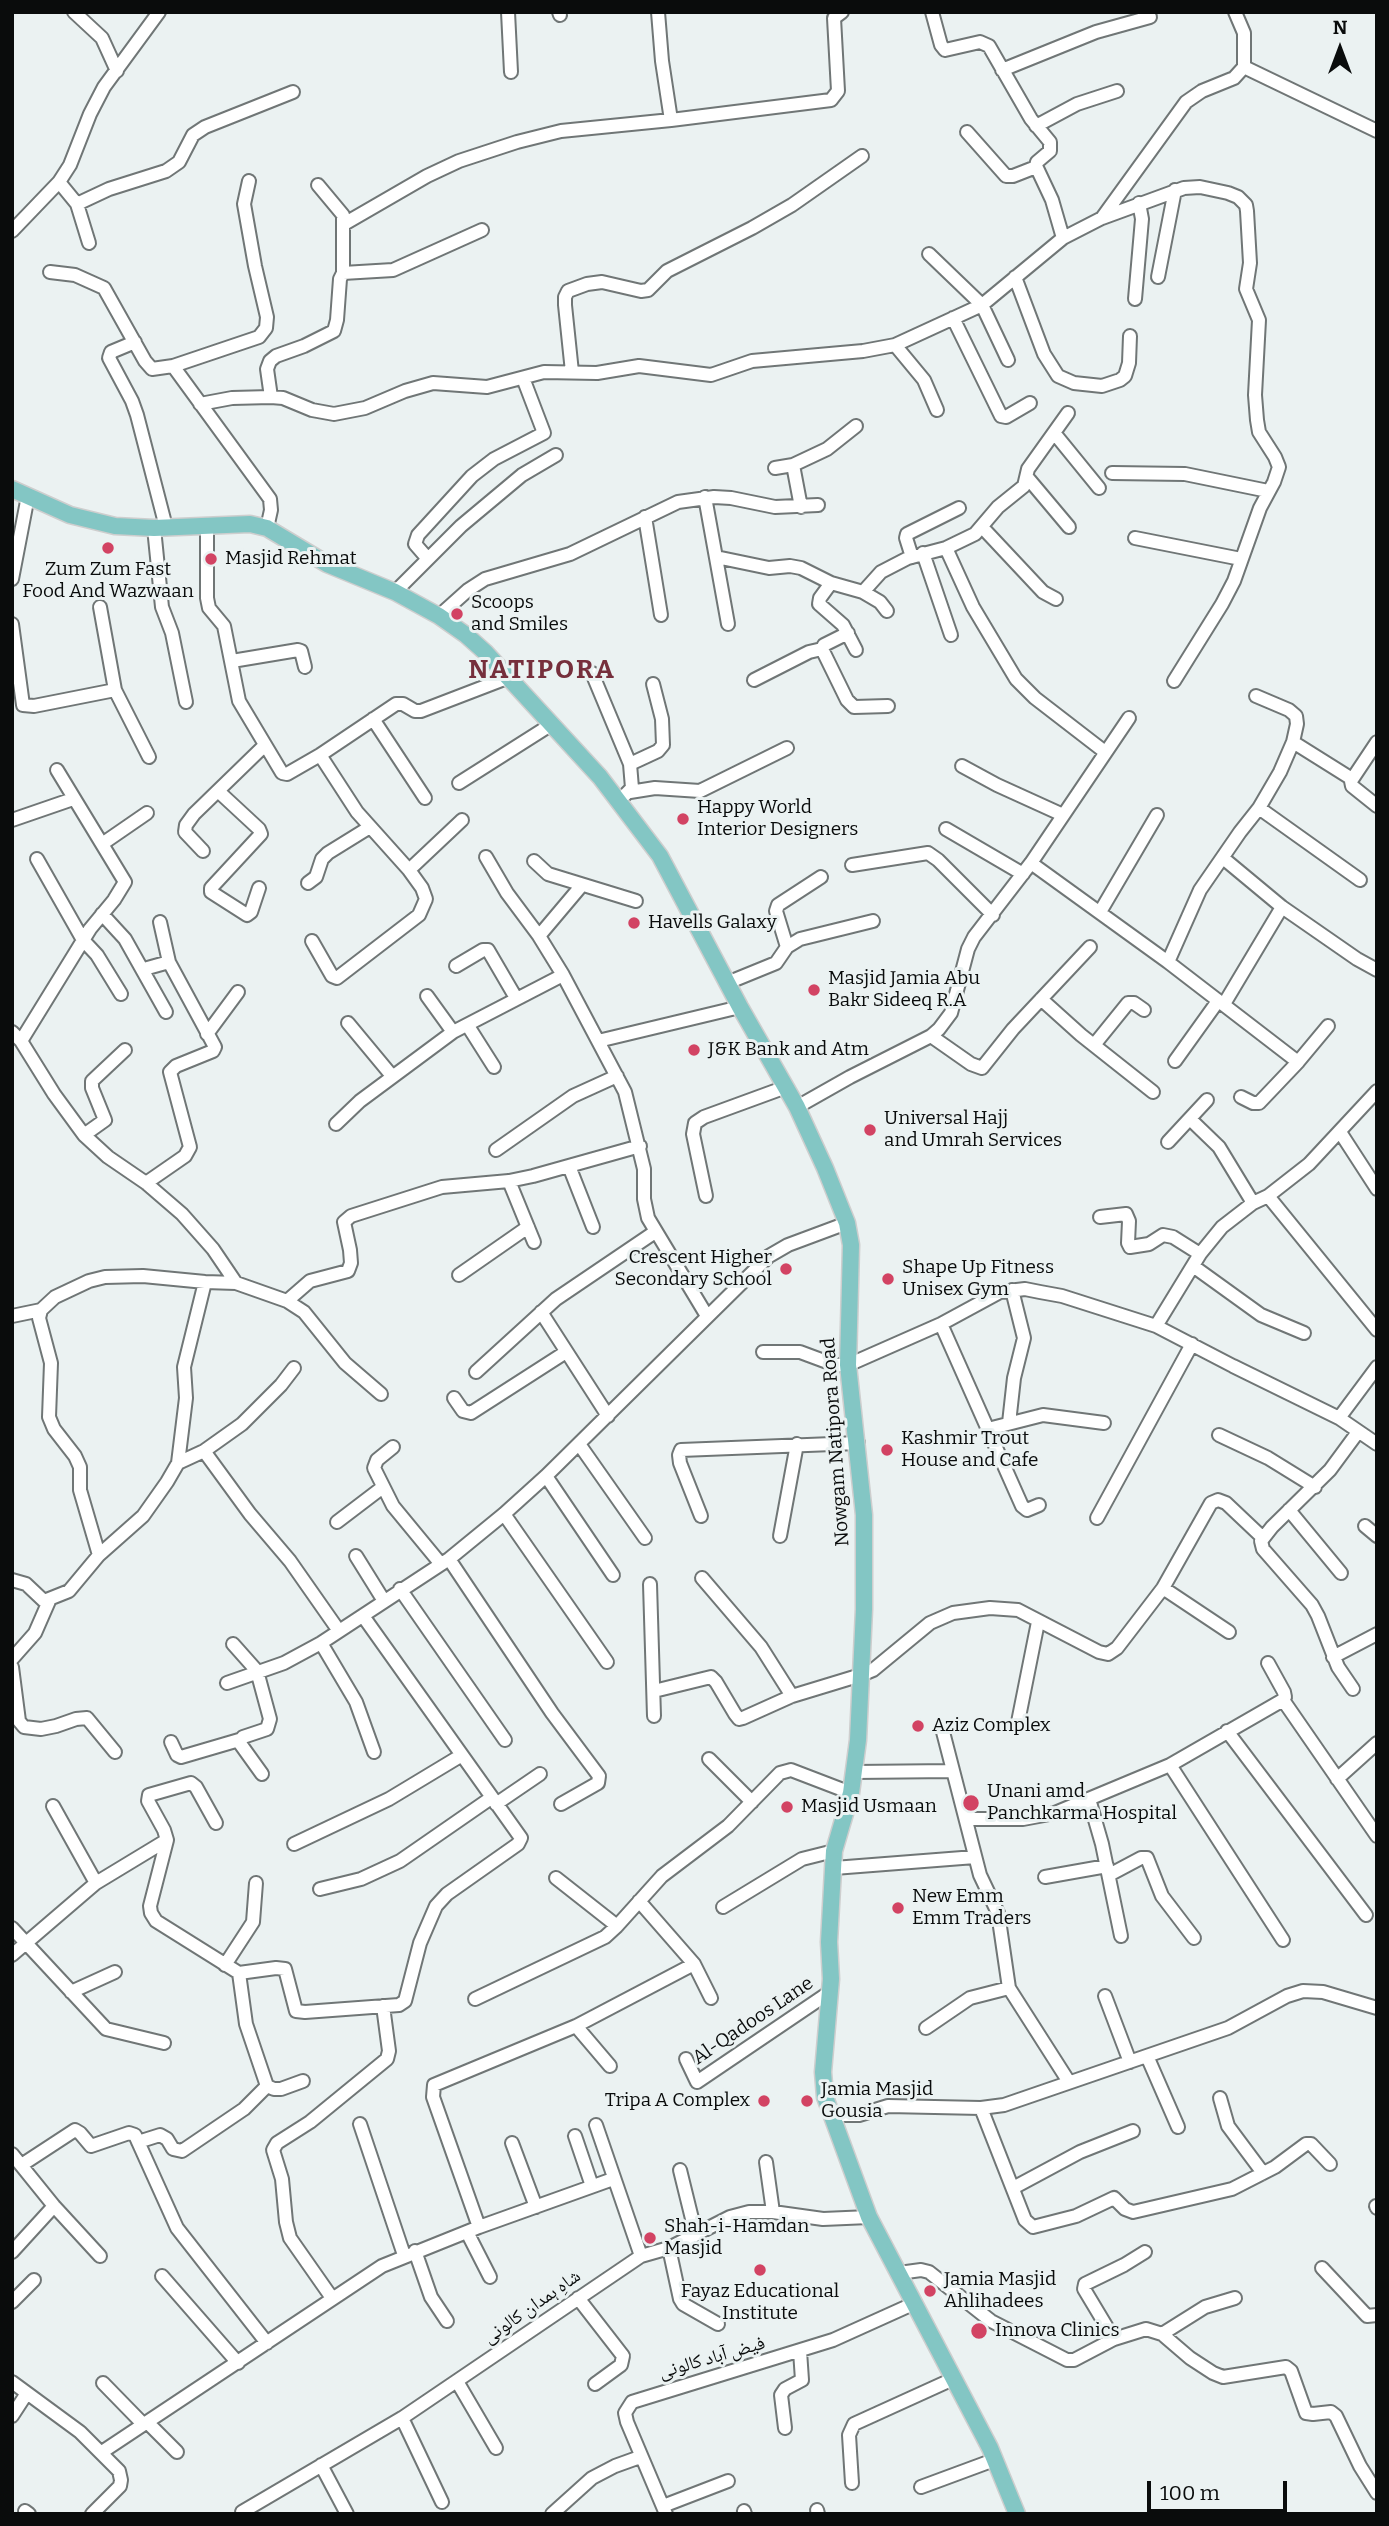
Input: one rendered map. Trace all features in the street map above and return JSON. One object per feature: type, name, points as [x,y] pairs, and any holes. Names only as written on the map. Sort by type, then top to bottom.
[{"type":"main road","name":"Nowgam Natipora Road","points":[[12,489],[70,515],[116,526],[250,524],[267,528],[327,564],[395,592],[439,616],[475,643],[600,777],[624,797],[660,856],[740,1007],[797,1107],[847,1223],[850,1245],[848,1365],[858,1443],[864,1529],[864,1609],[854,1772],[851,1793],[834,1851],[829,1942],[830,1992],[823,2072],[825,2097],[869,2217],[994,2460],[1017,2514]]},
{"type":"street","points":[[74,12],[102,37],[117,71]]},
{"type":"street","points":[[12,231],[59,182],[70,165],[104,87],[159,12]]},
{"type":"street","points":[[508,12],[511,72]]},
{"type":"street","points":[[658,12],[671,120]]},
{"type":"street","points":[[344,224],[427,176],[495,148],[561,131],[823,102],[835,97],[838,91],[834,19],[842,12]]},
{"type":"street","points":[[932,12],[941,46],[945,50],[984,43],[991,49],[1036,126],[1050,142],[1052,149],[1037,162],[1036,167],[1052,200],[1063,239]]},
{"type":"street","points":[[1102,218],[1186,102],[1202,91],[1234,78],[1244,67],[1244,33],[1235,12]]},
{"type":"street","points":[[1002,70],[1096,32],[1150,17]]},
{"type":"street","points":[[1244,67],[1377,131]]},
{"type":"street","points":[[1036,126],[1077,104],[1117,91]]},
{"type":"street","points":[[77,204],[109,189],[166,171],[179,162],[193,135],[205,127],[293,92]]},
{"type":"street","points":[[967,132],[1006,176],[1036,167]]},
{"type":"street","points":[[572,372],[565,305],[568,291],[601,282],[641,291],[648,289],[667,271],[792,205],[862,156]]},
{"type":"street","points":[[50,272],[75,275],[104,288],[152,369],[173,366],[259,337],[266,328],[267,317],[244,204],[249,181]]},
{"type":"street","points":[[59,182],[77,204],[89,243]]},
{"type":"street","points":[[271,397],[267,369],[270,362],[276,356],[334,331],[337,320],[340,279],[343,273],[344,224],[339,208],[318,185]]},
{"type":"street","points":[[200,404],[232,398],[271,397],[283,398],[312,410],[334,414],[365,408],[405,391],[433,383],[487,387],[544,372],[597,373],[639,366],[711,375],[752,361],[863,351],[895,345],[982,305],[1063,239],[1102,218],[1175,190],[1200,187],[1228,193],[1238,197],[1246,205],[1250,253],[1246,289],[1259,320],[1255,395],[1257,420],[1259,432],[1279,467],[1234,581],[1174,681]]},
{"type":"street","points":[[1158,277],[1175,190]]},
{"type":"street","points":[[1135,299],[1142,219],[1139,203]]},
{"type":"street","points":[[343,273],[393,270],[482,230]]},
{"type":"street","points":[[929,254],[982,305],[1008,360]]},
{"type":"street","points":[[1015,277],[1044,354],[1059,376],[1074,383],[1102,386],[1120,380],[1125,376],[1129,363],[1130,337]]},
{"type":"street","points":[[953,318],[1001,416],[1006,417],[1030,403]]},
{"type":"street","points":[[135,342],[111,352],[109,358],[137,415],[160,527],[162,607],[172,633],[186,702]]},
{"type":"street","points":[[895,345],[924,380],[937,410]]},
{"type":"street","points":[[173,366],[270,499],[271,510],[267,528]]},
{"type":"street","points":[[428,559],[415,544],[415,539],[472,476],[494,459],[544,433],[523,378]]},
{"type":"street","points":[[863,592],[881,572],[918,555],[966,540],[982,527],[998,507],[1022,488],[1028,469],[1068,413]]},
{"type":"street","points":[[775,468],[793,465],[827,449],[856,426]]},
{"type":"street","points":[[1055,434],[1099,488]]},
{"type":"street","points":[[395,592],[461,526],[522,475],[555,454]]},
{"type":"street","points":[[793,465],[801,507]]},
{"type":"street","points":[[1112,473],[1185,474],[1268,491]]},
{"type":"street","points":[[1027,477],[1069,527]]},
{"type":"street","points":[[12,578],[28,496]]},
{"type":"street","points":[[705,496],[728,624]]},
{"type":"street","points":[[439,616],[485,579],[570,554],[678,502],[705,496],[775,507],[818,505]]},
{"type":"street","points":[[951,635],[918,555],[906,538],[907,534],[960,508]]},
{"type":"street","points":[[645,517],[661,615]]},
{"type":"street","points":[[207,525],[209,608],[224,626],[239,701],[264,746],[284,774],[320,755],[400,703],[421,710],[507,678]]},
{"type":"street","points":[[982,527],[1042,592],[1056,599]]},
{"type":"street","points":[[1135,538],[1241,559]]},
{"type":"street","points":[[946,548],[973,607],[1016,679],[1035,698],[1105,752]]},
{"type":"street","points":[[716,557],[769,568],[794,566],[831,583],[863,592],[880,602],[887,611]]},
{"type":"street","points":[[831,583],[820,598],[819,604],[838,620],[856,650]]},
{"type":"street","points":[[100,607],[115,690],[149,757]]},
{"type":"street","points":[[12,624],[21,698],[25,706],[72,700],[115,690]]},
{"type":"street","points":[[754,680],[809,652],[822,649],[824,645],[848,633]]},
{"type":"street","points":[[822,649],[850,705],[860,708],[888,706]]},
{"type":"street","points":[[232,661],[298,650],[301,651],[305,667]]},
{"type":"street","points":[[592,673],[630,764],[632,780],[624,797]]},
{"type":"street","points":[[630,764],[659,751],[663,745],[662,719],[653,684]]},
{"type":"street","points":[[1168,962],[1191,906],[1259,808],[1280,772],[1293,742],[1296,716],[1289,710],[1255,696]]},
{"type":"street","points":[[797,1107],[931,1036],[951,1013],[968,949],[974,937],[1027,868],[1129,718]]},
{"type":"street","points":[[373,719],[425,798]]},
{"type":"street","points":[[459,783],[552,724]]},
{"type":"street","points":[[1293,742],[1352,779]]},
{"type":"street","points":[[1377,742],[1352,779],[1352,786],[1377,806]]},
{"type":"street","points":[[203,851],[185,832],[185,827],[194,814],[264,746]]},
{"type":"street","points":[[624,797],[655,788],[700,791],[787,748]]},
{"type":"street","points":[[312,941],[337,978],[419,915],[424,908],[425,894],[409,870],[349,802],[320,755]]},
{"type":"street","points":[[962,766],[1063,815]]},
{"type":"street","points":[[57,770],[125,882],[17,1036],[84,1135],[146,1184],[199,1232],[236,1283]]},
{"type":"street","points":[[218,790],[261,834],[211,888],[211,892],[247,915],[251,912],[258,888]]},
{"type":"street","points":[[12,820],[73,799]]},
{"type":"street","points":[[1259,808],[1360,880]]},
{"type":"street","points":[[102,844],[147,813]]},
{"type":"street","points":[[1100,912],[1157,815]]},
{"type":"street","points":[[409,870],[463,821]]},
{"type":"street","points":[[308,883],[316,877],[322,859],[328,853],[370,827]]},
{"type":"street","points":[[946,829],[1027,868],[1100,912],[1298,1062]]},
{"type":"street","points":[[852,864],[928,853],[993,915]]},
{"type":"street","points":[[486,857],[511,900],[539,936],[563,975],[625,1092],[644,1169],[645,1208],[655,1232],[707,1316]]},
{"type":"street","points":[[1223,858],[1282,906],[1356,959],[1377,970]]},
{"type":"street","points":[[37,859],[83,940],[97,955],[121,994]]},
{"type":"street","points":[[534,861],[548,874],[636,901]]},
{"type":"street","points":[[787,947],[776,911],[778,905],[821,877]]},
{"type":"street","points":[[539,936],[582,885]]},
{"type":"street","points":[[1175,1061],[1221,1002],[1282,906]]},
{"type":"street","points":[[102,915],[120,932],[144,969],[166,1012]]},
{"type":"street","points":[[727,983],[776,963],[787,947],[800,939],[873,921]]},
{"type":"street","points":[[146,1184],[185,1156],[189,1149],[190,1143],[170,1072],[176,1066],[212,1051],[214,1045],[169,962],[160,922]]},
{"type":"street","points":[[931,1036],[971,1064],[982,1068],[1090,947]]},
{"type":"street","points":[[456,965],[483,950],[488,950],[516,998]]},
{"type":"street","points":[[144,969],[169,962]]},
{"type":"street","points":[[336,1124],[360,1101],[453,1032],[563,975]]},
{"type":"street","points":[[206,1034],[238,992]]},
{"type":"street","points":[[427,996],[453,1032]]},
{"type":"street","points":[[1041,999],[1153,1092]]},
{"type":"street","points":[[1094,1045],[1128,1003],[1134,1003],[1144,1010]]},
{"type":"street","points":[[598,1041],[740,1007]]},
{"type":"street","points":[[348,1023],[392,1076]]},
{"type":"street","points":[[468,1026],[494,1067]]},
{"type":"street","points":[[1241,1097],[1259,1103],[1328,1026]]},
{"type":"street","points":[[84,1135],[105,1120],[92,1088],[92,1081],[125,1050]]},
{"type":"street","points":[[496,1150],[573,1096],[617,1076]]},
{"type":"street","points":[[706,1196],[693,1134],[695,1123],[704,1117],[786,1087]]},
{"type":"street","points":[[1157,1326],[1200,1254],[1222,1227],[1253,1203],[1268,1196],[1308,1164],[1377,1091]]},
{"type":"street","points":[[1168,1142],[1207,1100]]},
{"type":"street","points":[[1190,1119],[1219,1147],[1253,1203]]},
{"type":"street","points":[[1340,1132],[1377,1189]]},
{"type":"street","points":[[287,1301],[310,1281],[348,1271],[351,1263],[350,1250],[344,1222],[351,1216],[442,1187],[509,1181],[640,1146]]},
{"type":"street","points":[[569,1166],[593,1227]]},
{"type":"street","points":[[509,1181],[534,1242]]},
{"type":"street","points":[[1268,1196],[1377,1330]]},
{"type":"street","points":[[1100,1217],[1126,1214],[1129,1221],[1130,1247],[1149,1244],[1163,1234],[1173,1237],[1200,1254]]},
{"type":"street","points":[[227,1683],[258,1674],[321,1643],[444,1561],[504,1514],[546,1476],[608,1416],[636,1384],[769,1256],[788,1245],[847,1223]]},
{"type":"street","points":[[459,1275],[528,1227]]},
{"type":"street","points":[[476,1372],[574,1285],[655,1232]]},
{"type":"street","points":[[1193,1266],[1261,1315],[1304,1333]]},
{"type":"street","points":[[99,1555],[80,1490],[80,1466],[54,1429],[49,1417],[51,1363],[40,1325],[41,1310],[55,1297],[89,1281],[105,1277],[143,1276],[236,1283],[287,1301],[311,1319],[345,1363],[381,1394]]},
{"type":"street","points":[[12,1580],[26,1584],[41,1600],[49,1601],[69,1591],[99,1555],[143,1517],[178,1463],[186,1398],[184,1367],[205,1282]]},
{"type":"street","points":[[763,1352],[800,1352],[835,1365],[848,1365],[941,1324],[989,1297],[1012,1290],[1032,1290],[1062,1296],[1157,1326],[1339,1418],[1377,1444]]},
{"type":"street","points":[[1010,1423],[1014,1378],[1024,1338],[1012,1290]]},
{"type":"street","points":[[12,1317],[41,1310]]},
{"type":"street","points":[[541,1312],[608,1416]]},
{"type":"street","points":[[941,1324],[1024,1509],[1039,1505]]},
{"type":"street","points":[[1097,1518],[1192,1345]]},
{"type":"street","points":[[454,1398],[464,1413],[471,1413],[566,1352]]},
{"type":"street","points":[[1339,1418],[1377,1367]]},
{"type":"street","points":[[178,1463],[204,1451],[242,1424],[294,1368]]},
{"type":"street","points":[[988,1429],[1043,1415],[1104,1423]]},
{"type":"street","points":[[1353,1689],[1333,1657],[1312,1605],[1263,1549],[1261,1541],[1289,1510],[1315,1487],[1342,1456],[1358,1432]]},
{"type":"street","points":[[1219,1435],[1268,1458],[1315,1487]]},
{"type":"street","points":[[701,1516],[680,1463],[681,1450],[858,1443]]},
{"type":"street","points":[[579,1444],[645,1538]]},
{"type":"street","points":[[780,1536],[797,1444]]},
{"type":"street","points":[[393,1447],[374,1465],[393,1506],[444,1561],[599,1776],[598,1783],[561,1804]]},
{"type":"street","points":[[204,1451],[250,1514],[290,1561],[339,1631]]},
{"type":"street","points":[[546,1476],[613,1575]]},
{"type":"street","points":[[337,1522],[383,1487]]},
{"type":"street","points":[[654,1691],[711,1677],[741,1719],[792,1696],[861,1675],[887,1659],[930,1622],[953,1613],[990,1608],[1009,1609],[1025,1614],[1099,1652],[1108,1654],[1118,1648],[1163,1588],[1211,1503],[1226,1503],[1263,1538]]},
{"type":"street","points":[[1289,1510],[1341,1573]]},
{"type":"street","points":[[504,1514],[607,1662]]},
{"type":"street","points":[[1365,1526],[1377,1536]]},
{"type":"street","points":[[356,1556],[384,1601]]},
{"type":"street","points":[[702,1578],[761,1647],[792,1696]]},
{"type":"street","points":[[650,1584],[654,1716]]},
{"type":"street","points":[[1163,1588],[1229,1633]]},
{"type":"street","points":[[400,1589],[505,1740]]},
{"type":"street","points":[[12,1659],[35,1633],[49,1601]]},
{"type":"street","points":[[216,1823],[193,1784],[186,1783],[151,1793],[148,1801],[164,1829],[167,1840],[150,1906],[152,1917],[239,1973],[285,1969],[288,1972],[294,2008],[301,2012],[399,2005],[405,2001],[420,1943],[441,1899],[520,1841],[519,1833],[363,1616]]},
{"type":"street","points":[[1018,1722],[1038,1622]]},
{"type":"street","points":[[1333,1657],[1377,1634]]},
{"type":"street","points":[[321,1643],[356,1702],[374,1752]]},
{"type":"street","points":[[171,1742],[177,1755],[181,1757],[239,1740],[269,1727],[258,1674],[233,1644]]},
{"type":"street","points":[[967,1819],[1032,1818],[1089,1799],[1170,1765],[1283,1700],[1284,1692],[1268,1663]]},
{"type":"street","points":[[12,1667],[16,1721],[24,1727],[41,1729],[87,1718],[115,1752]]},
{"type":"street","points":[[1283,1700],[1376,1834]]},
{"type":"street","points":[[942,1728],[982,1882],[998,1913],[1009,1988],[1069,2082]]},
{"type":"street","points":[[1227,1731],[1366,1915]]},
{"type":"street","points":[[239,1740],[262,1774]]},
{"type":"street","points":[[1337,1779],[1377,1743]]},
{"type":"street","points":[[294,1844],[389,1799],[461,1755]]},
{"type":"street","points":[[709,1759],[752,1802]]},
{"type":"street","points":[[1170,1765],[1283,1940]]},
{"type":"street","points":[[475,1999],[605,1937],[663,1876],[728,1826],[780,1773],[788,1770],[851,1793]]},
{"type":"street","points":[[854,1772],[953,1771]]},
{"type":"street","points":[[320,1889],[362,1879],[400,1861],[540,1774]]},
{"type":"street","points":[[1089,1799],[1108,1870],[1121,1936]]},
{"type":"street","points":[[53,1806],[96,1883]]},
{"type":"street","points":[[12,1955],[96,1883],[167,1840]]},
{"type":"street","points":[[723,1907],[802,1859],[834,1851]]},
{"type":"street","points":[[834,1868],[975,1857]]},
{"type":"street","points":[[1045,1877],[1108,1870],[1147,1858],[1161,1896],[1194,1938]]},
{"type":"street","points":[[556,1878],[617,1926]]},
{"type":"street","points":[[225,1965],[253,1922],[256,1883]]},
{"type":"street","points":[[639,1901],[694,1964],[711,1998]]},
{"type":"street","points":[[12,1928],[106,2029],[164,2043]]},
{"type":"street","points":[[490,2277],[473,2229],[432,2088],[437,2083],[576,2026],[694,1964]]},
{"type":"street","points":[[71,1992],[115,1972]]},
{"type":"street","points":[[239,1973],[243,2012],[267,2086],[274,2090],[303,2081]]},
{"type":"street","points":[[926,2028],[970,1998],[1009,1988]]},
{"type":"street","name":"Al-Qadoos Lane","points":[[686,2059],[697,2082],[830,1992]]},
{"type":"street","points":[[831,2115],[859,2115],[888,2106],[981,2108],[1014,2102],[1228,2028],[1295,1992],[1323,1992],[1377,2008]]},
{"type":"street","points":[[1105,1996],[1130,2062]]},
{"type":"street","points":[[332,2298],[290,2238],[282,2179],[273,2150],[277,2143],[310,2122],[387,2059],[389,2051],[383,2006]]},
{"type":"street","points":[[576,2026],[610,2066]]},
{"type":"street","points":[[1147,2056],[1178,2127]]},
{"type":"street","points":[[138,2142],[160,2135],[167,2139],[173,2149],[182,2151],[244,2109],[267,2086]]},
{"type":"street","points":[[1220,2098],[1228,2126],[1263,2173]]},
{"type":"street","points":[[981,2108],[1026,2220],[1037,2227],[1076,2216],[1110,2199],[1116,2199],[1128,2212],[1138,2212],[1232,2189],[1263,2173],[1307,2144],[1311,2144],[1330,2164]]},
{"type":"street","points":[[360,2124],[410,2253],[431,2297],[447,2322]]},
{"type":"street","points":[[596,2125],[641,2256]]},
{"type":"street","points":[[23,2164],[75,2130],[91,2147],[130,2133],[135,2135],[177,2228],[267,2343]]},
{"type":"street","points":[[1013,2188],[1080,2152],[1133,2131]]},
{"type":"street","points":[[575,2136],[592,2186]]},
{"type":"street","points":[[512,2144],[536,2207]]},
{"type":"street","points":[[12,2154],[23,2164],[54,2206],[100,2256]]},
{"type":"street","points":[[766,2162],[773,2212]]},
{"type":"street","points":[[680,2170],[696,2235]]},
{"type":"street","points":[[102,2452],[370,2273],[410,2253],[613,2179]]},
{"type":"street","points":[[12,2252],[54,2206]]},
{"type":"street","name":"شاہِ ہمدان کالونی","points":[[242,2512],[458,2383],[641,2256],[669,2248],[730,2217],[749,2212],[773,2212],[823,2219],[869,2217]]},
{"type":"street","points":[[669,2248],[683,2304],[718,2324]]},
{"type":"street","points":[[1114,2339],[1084,2289],[1085,2284],[1145,2252]]},
{"type":"street","points":[[1322,2268],[1367,2316],[1377,2315]]},
{"type":"street","points":[[899,2273],[921,2270],[929,2272],[991,2320],[1067,2360],[1074,2360],[1114,2339],[1146,2329],[1161,2334],[1190,2358],[1217,2375],[1233,2376],[1280,2367],[1289,2369],[1306,2413],[1331,2412],[1336,2416],[1360,2466],[1377,2493]]},
{"type":"street","points":[[162,2276],[238,2362]]},
{"type":"street","points":[[12,2302],[34,2280]]},
{"type":"street","points":[[578,2298],[623,2356],[621,2365],[595,2384]]},
{"type":"street","points":[[1161,2334],[1205,2307],[1235,2298]]},
{"type":"street","name":"فیض آباد کالونی","points":[[665,2510],[640,2458],[625,2413],[632,2402],[833,2340],[915,2303]]},
{"type":"street","points":[[785,2428],[781,2395],[785,2389],[802,2381],[800,2351]]},
{"type":"street","points":[[852,2483],[849,2435],[854,2424],[953,2379]]},
{"type":"street","points":[[12,2382],[69,2423],[120,2471],[120,2486],[92,2514]]},
{"type":"street","points":[[103,2383],[177,2452]]},
{"type":"street","points":[[458,2383],[496,2448]]},
{"type":"street","points":[[12,2416],[27,2393]]},
{"type":"street","points":[[402,2418],[442,2502]]},
{"type":"street","points":[[552,2514],[592,2478],[615,2466],[640,2458]]},
{"type":"street","points":[[921,2487],[994,2460]]},
{"type":"street","points":[[321,2465],[347,2514]]},
{"type":"street","points":[[665,2510],[728,2481]]},
{"type":"place","name":"Zum Zum Fast Food And Wazwaan","points":[[108,548]]},
{"type":"place","name":"Masjid Rehmat","points":[[211,559]]},
{"type":"place","name":"Scoops and Smiles","points":[[457,614]]},
{"type":"place","name":"Happy World Interior Designers","points":[[683,819]]},
{"type":"place","name":"Havells Galaxy","points":[[634,923]]},
{"type":"place","name":"Masjid Jamia Abu Bakr Sideeq R.A","points":[[814,990]]},
{"type":"place","name":"J&K Bank and Atm","points":[[694,1050]]},
{"type":"place","name":"Universal Hajj and Umrah Services","points":[[870,1130]]},
{"type":"place","name":"Crescent Higher Secondary School","points":[[786,1269]]},
{"type":"place","name":"Shape Up Fitness Unisex Gym","points":[[888,1279]]},
{"type":"place","name":"Kashmir Trout House and Cafe","points":[[887,1450]]},
{"type":"place","name":"Aziz Complex","points":[[918,1726]]},
{"type":"place","name":"Unani amd Panchkarma Hospital","points":[[971,1803]]},
{"type":"place","name":"Masjid Usmaan","points":[[787,1807]]},
{"type":"place","name":"New Emm Emm Traders","points":[[898,1908]]},
{"type":"place","name":"Tripa A Complex","points":[[764,2101]]},
{"type":"place","name":"Jamia Masjid Gousia","points":[[807,2101]]},
{"type":"place","name":"Shah-i-Hamdan Masjid","points":[[650,2238]]},
{"type":"place","name":"Fayaz Educational Institute","points":[[760,2270]]},
{"type":"place","name":"Jamia Masjid Ahlihadees","points":[[930,2291]]},
{"type":"place","name":"Innova Clinics","points":[[979,2331]]},
{"type":"district","name":"NATIPORA","points":[[542,671]]}]
